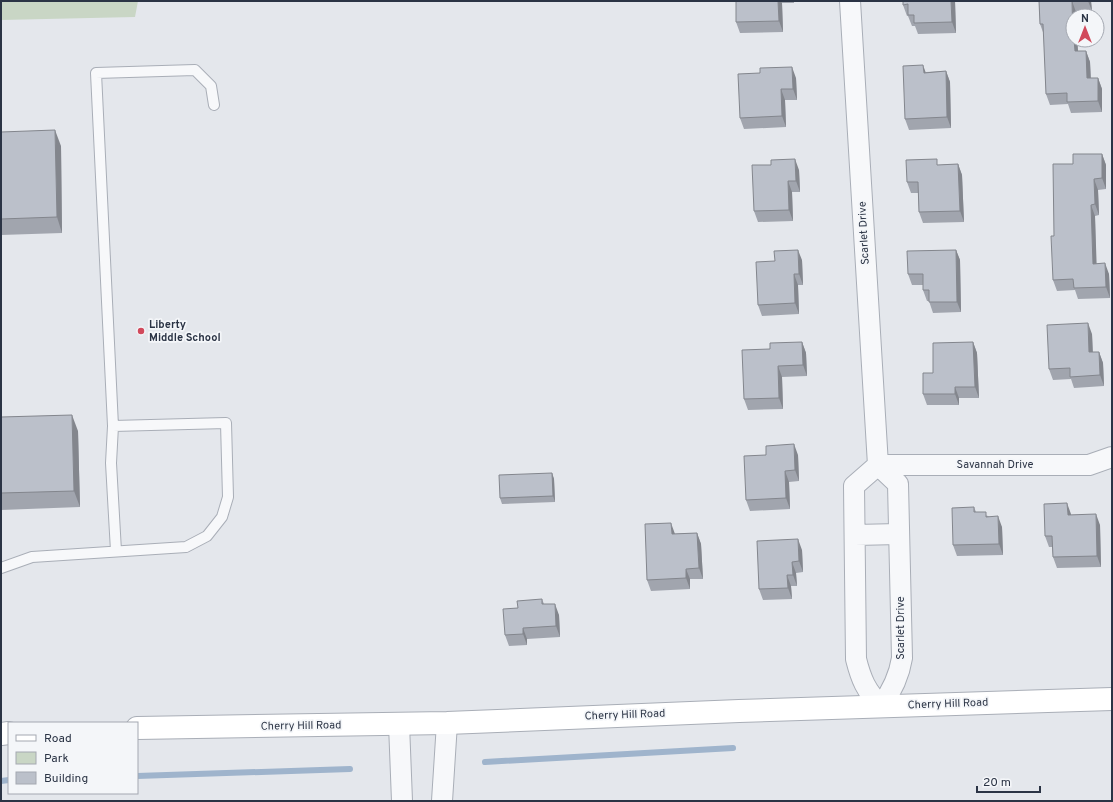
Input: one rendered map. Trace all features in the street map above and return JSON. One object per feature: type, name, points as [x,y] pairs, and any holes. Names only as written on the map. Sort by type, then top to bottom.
[{"type":"main road","name":"Cherry Hill Road","points":[[138,728],[447,723],[880,706],[1112,699]]},
{"type":"street","name":"Scarlet Drive","points":[[850,1],[878,465],[898,484],[902,658],[896,684],[880,706]]},
{"type":"street","name":"Savannah Drive","points":[[878,465],[1089,465],[1112,457]]},
{"type":"street","points":[[878,465],[854,486],[856,659],[865,687],[880,706]]},
{"type":"street","points":[[855,535],[899,534]]},
{"type":"street","points":[[442,801],[447,723]]},
{"type":"street","points":[[399,724],[402,801]]},
{"type":"lane","points":[[116,551],[111,463],[113,426],[96,73],[195,70],[211,86],[214,105]]},
{"type":"lane","points":[[1,568],[32,557],[186,547],[207,536],[222,517],[228,497],[226,423],[113,426]]},
{"type":"green space","points":[[1,1],[138,1],[135,17],[1,20]]},
{"type":"building","points":[[736,1],[778,1],[779,21],[736,22]]},
{"type":"building","points":[[903,1],[951,1],[952,22],[914,23],[914,15],[908,15],[908,4],[903,5]]},
{"type":"building","points":[[1039,1],[1072,1],[1072,8],[1065,8],[1065,48],[1075,48],[1075,51],[1086,51],[1087,78],[1098,78],[1098,101],[1067,102],[1067,93],[1046,94],[1043,24],[1040,24]]},
{"type":"building","points":[[923,65],[924,73],[946,71],[947,117],[905,119],[903,66]]},
{"type":"building","points":[[792,67],[793,89],[781,89],[782,116],[740,118],[738,74],[760,73],[760,68]]},
{"type":"building","points":[[55,130],[57,217],[1,219],[1,132]]},
{"type":"building","points":[[1073,154],[1102,154],[1102,178],[1094,179],[1095,204],[1091,205],[1093,264],[1105,263],[1106,287],[1074,288],[1073,279],[1053,280],[1051,236],[1054,236],[1053,164],[1073,164]]},
{"type":"building","points":[[795,159],[796,181],[788,181],[789,210],[754,211],[752,165],[771,165],[771,160]]},
{"type":"building","points":[[937,159],[937,165],[958,164],[960,211],[919,212],[918,182],[907,182],[906,160]]},
{"type":"building","points":[[798,250],[799,274],[794,274],[795,303],[758,305],[756,262],[775,261],[774,251]]},
{"type":"building","points":[[956,250],[957,302],[929,302],[929,290],[923,290],[923,274],[908,274],[907,251]]},
{"type":"building","points":[[1088,323],[1089,352],[1099,352],[1100,375],[1070,377],[1070,368],[1049,369],[1047,325]]},
{"type":"building","points":[[802,342],[803,365],[778,366],[779,398],[744,399],[742,350],[770,349],[770,343]]},
{"type":"building","points":[[973,342],[975,387],[955,387],[955,394],[923,394],[923,373],[933,373],[933,343]]},
{"type":"building","points":[[72,415],[74,491],[1,493],[1,417]]},
{"type":"building","points":[[794,444],[795,470],[785,471],[786,498],[746,500],[744,456],[766,455],[766,446]]},
{"type":"building","points":[[552,473],[553,496],[500,498],[499,475]]},
{"type":"building","points":[[1067,503],[1068,515],[1096,514],[1097,556],[1053,557],[1052,536],[1045,536],[1044,504]]},
{"type":"building","points":[[974,507],[974,512],[986,512],[986,517],[998,516],[999,544],[953,545],[952,508]]},
{"type":"building","points":[[671,523],[672,534],[697,533],[699,568],[686,569],[686,578],[647,580],[645,524]]},
{"type":"building","points":[[798,539],[799,561],[792,562],[793,575],[787,575],[788,588],[759,589],[757,541]]},
{"type":"building","points":[[542,599],[542,604],[555,604],[556,626],[523,628],[523,634],[505,635],[503,609],[518,608],[517,601]]},
{"type":"waterway","points":[[485,762],[733,748]]},
{"type":"waterway","points":[[138,776],[350,769]]},
{"type":"waterway","points":[[1,781],[8,780]]},
{"type":"place","name":"Liberty Middle School","points":[[141,331]]}]
